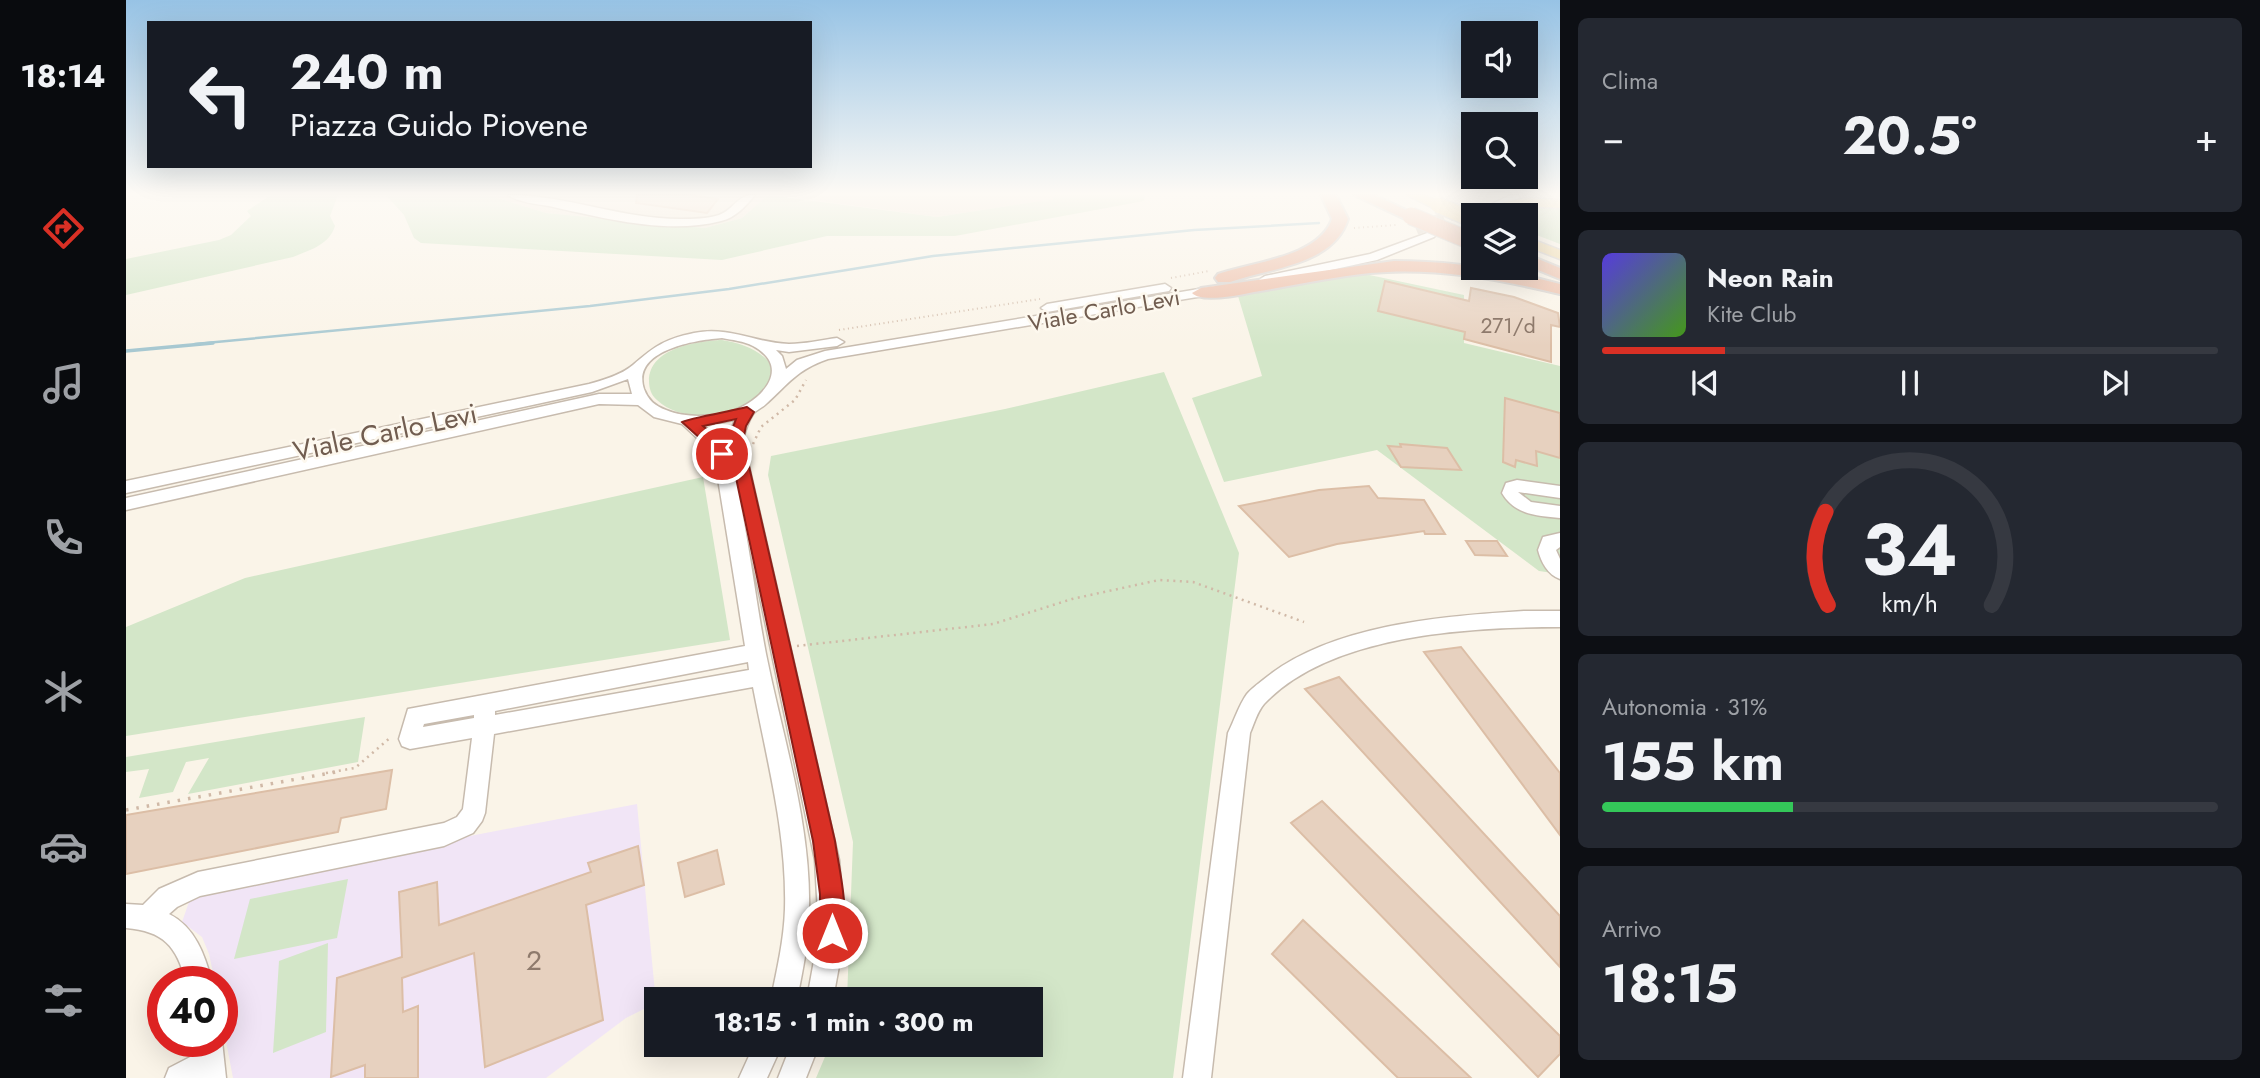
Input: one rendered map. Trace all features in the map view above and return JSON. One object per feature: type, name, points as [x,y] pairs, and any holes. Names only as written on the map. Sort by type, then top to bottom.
[{"type":"highway","points":[[1224,278],[1302,256],[1324,245]]},
{"type":"highway","points":[[1538,256],[1560,265]]},
{"type":"highway","points":[[1201,293],[1245,290],[1360,269],[1406,266],[1477,271],[1560,289]]},
{"type":"highway","points":[[1538,267],[1560,277]]},
{"type":"main road","points":[[1539,245],[1560,255]]},
{"type":"street","name":"Viale Carlo Levi","points":[[759,343],[784,348],[807,347],[1224,278],[1353,252],[1365,245]]},
{"type":"street","name":"Viale Carlo Levi","points":[[779,382],[802,363],[819,357],[1201,293],[1361,260],[1402,245]]},
{"type":"street","points":[[722,334],[759,343],[775,356],[779,364],[779,382],[768,398],[747,412],[713,421],[689,422],[663,416],[642,401],[636,390],[635,379],[640,367],[656,351],[693,336],[722,334]]},
{"type":"street","name":"Viale Carlo Levi","points":[[126,487],[600,386],[640,367]]},
{"type":"street","name":"Viale Carlo Levi","points":[[126,504],[599,399],[628,398],[642,401]]},
{"type":"street","points":[[747,412],[739,426],[736,440],[827,860],[832,933],[822,987]]},
{"type":"street","points":[[689,422],[718,446],[722,454],[756,652],[792,824],[799,885],[797,932],[786,987]]},
{"type":"street","points":[[1560,492],[1517,486],[1512,487],[1510,493],[1525,507],[1560,513]]},
{"type":"street","points":[[1560,540],[1549,542],[1546,546],[1547,553],[1560,572]]},
{"type":"street","points":[[1197,1078],[1238,733],[1248,707],[1263,690],[1280,677],[1316,659],[1364,642],[1406,631],[1464,621],[1560,619]]},
{"type":"street","points":[[484,715],[756,652]]},
{"type":"street","points":[[412,727],[415,716],[484,715],[761,677]]},
{"type":"street","points":[[136,917],[198,884],[444,834],[465,825],[475,809],[484,715]]},
{"type":"street","points":[[136,917],[165,925],[191,952],[195,966]]},
{"type":"street","points":[[753,1078],[763,1057]]},
{"type":"street","points":[[792,1078],[800,1057]]},
{"type":"street","points":[[179,1078],[210,1060]]},
{"type":"path","points":[[753,444],[761,427],[795,400],[806,380],[812,376]]},
{"type":"path","points":[[794,647],[993,624],[1072,598],[1159,580],[1194,582],[1304,622]]},
{"type":"path","points":[[126,810],[355,768],[399,730],[412,727]]},
{"type":"shaded area","points":[[637,804],[654,987],[644,987],[644,1009],[626,1018],[546,1078],[233,1078],[229,1057],[238,1057],[238,966],[212,966],[202,937],[182,922],[190,899],[418,846]]},
{"type":"green space","points":[[193,245],[319,245],[293,257],[126,295],[126,259]]},
{"type":"green space","points":[[462,245],[786,245],[722,260]]},
{"type":"green space","points":[[1360,273],[1464,295],[1464,343],[1560,366],[1560,574],[1539,571],[1377,450],[1224,482],[1192,398],[1262,376],[1238,296]]},
{"type":"green space","points":[[722,340],[746,346],[766,359],[772,367],[773,376],[768,387],[757,398],[734,410],[693,415],[667,408],[655,398],[649,381],[651,370],[657,361],[676,348]]},
{"type":"green space","points":[[1164,372],[1239,553],[1173,1078],[816,1078],[825,1057],[1043,1057],[1043,987],[847,987],[853,842],[768,475],[771,456],[1005,409]]},
{"type":"green space","points":[[703,477],[730,640],[126,736],[126,627],[245,578]]},
{"type":"green space","points":[[365,717],[358,762],[188,794],[209,758],[186,762],[173,792],[139,798],[149,769],[126,772],[126,757]]},
{"type":"green space","points":[[348,879],[337,938],[234,959],[250,899]]},
{"type":"green space","points":[[328,943],[326,1032],[273,1053],[279,961]]},
{"type":"building","points":[[1385,281],[1469,301],[1471,288],[1514,297],[1558,313],[1560,327],[1551,325],[1551,362],[1464,339],[1465,332],[1378,311]]},
{"type":"building","points":[[1505,398],[1560,413],[1560,458],[1536,451],[1537,466],[1516,460],[1515,467],[1503,462]]},
{"type":"building","points":[[1400,444],[1447,448],[1461,470],[1401,467],[1388,446],[1401,447]]},
{"type":"building","points":[[1369,486],[1378,498],[1424,500],[1445,534],[1425,534],[1424,531],[1337,544],[1289,557],[1239,506],[1319,490]]},
{"type":"building","points":[[1466,541],[1497,541],[1507,556],[1475,555]]},
{"type":"building","points":[[1461,647],[1560,773],[1560,835],[1424,652]]},
{"type":"building","points":[[1339,677],[1560,916],[1560,967],[1305,689]]},
{"type":"building","points":[[392,770],[386,809],[341,818],[338,832],[126,874],[126,815]]},
{"type":"building","points":[[1322,801],[1560,1036],[1560,1054],[1538,1077],[1291,823]]},
{"type":"building","points":[[638,846],[644,885],[586,905],[603,1020],[485,1067],[474,953],[402,978],[403,1012],[418,1006],[418,1078],[365,1078],[365,1065],[331,1077],[337,978],[402,957],[399,892],[437,882],[439,925],[591,872],[588,863]]},
{"type":"building","points":[[717,850],[724,884],[685,897],[678,863]]},
{"type":"building","points":[[1303,920],[1471,1078],[1398,1078],[1272,954]]},
{"type":"waterway","points":[[195,344],[590,306],[729,289],[933,256],[1040,245]]},
{"type":"waterway","points":[[126,351],[213,343]]},
{"type":"route","points":[[722,454],[718,446],[689,422],[731,418],[747,412],[739,426],[736,440],[824,841],[831,894],[832,933]]}]
